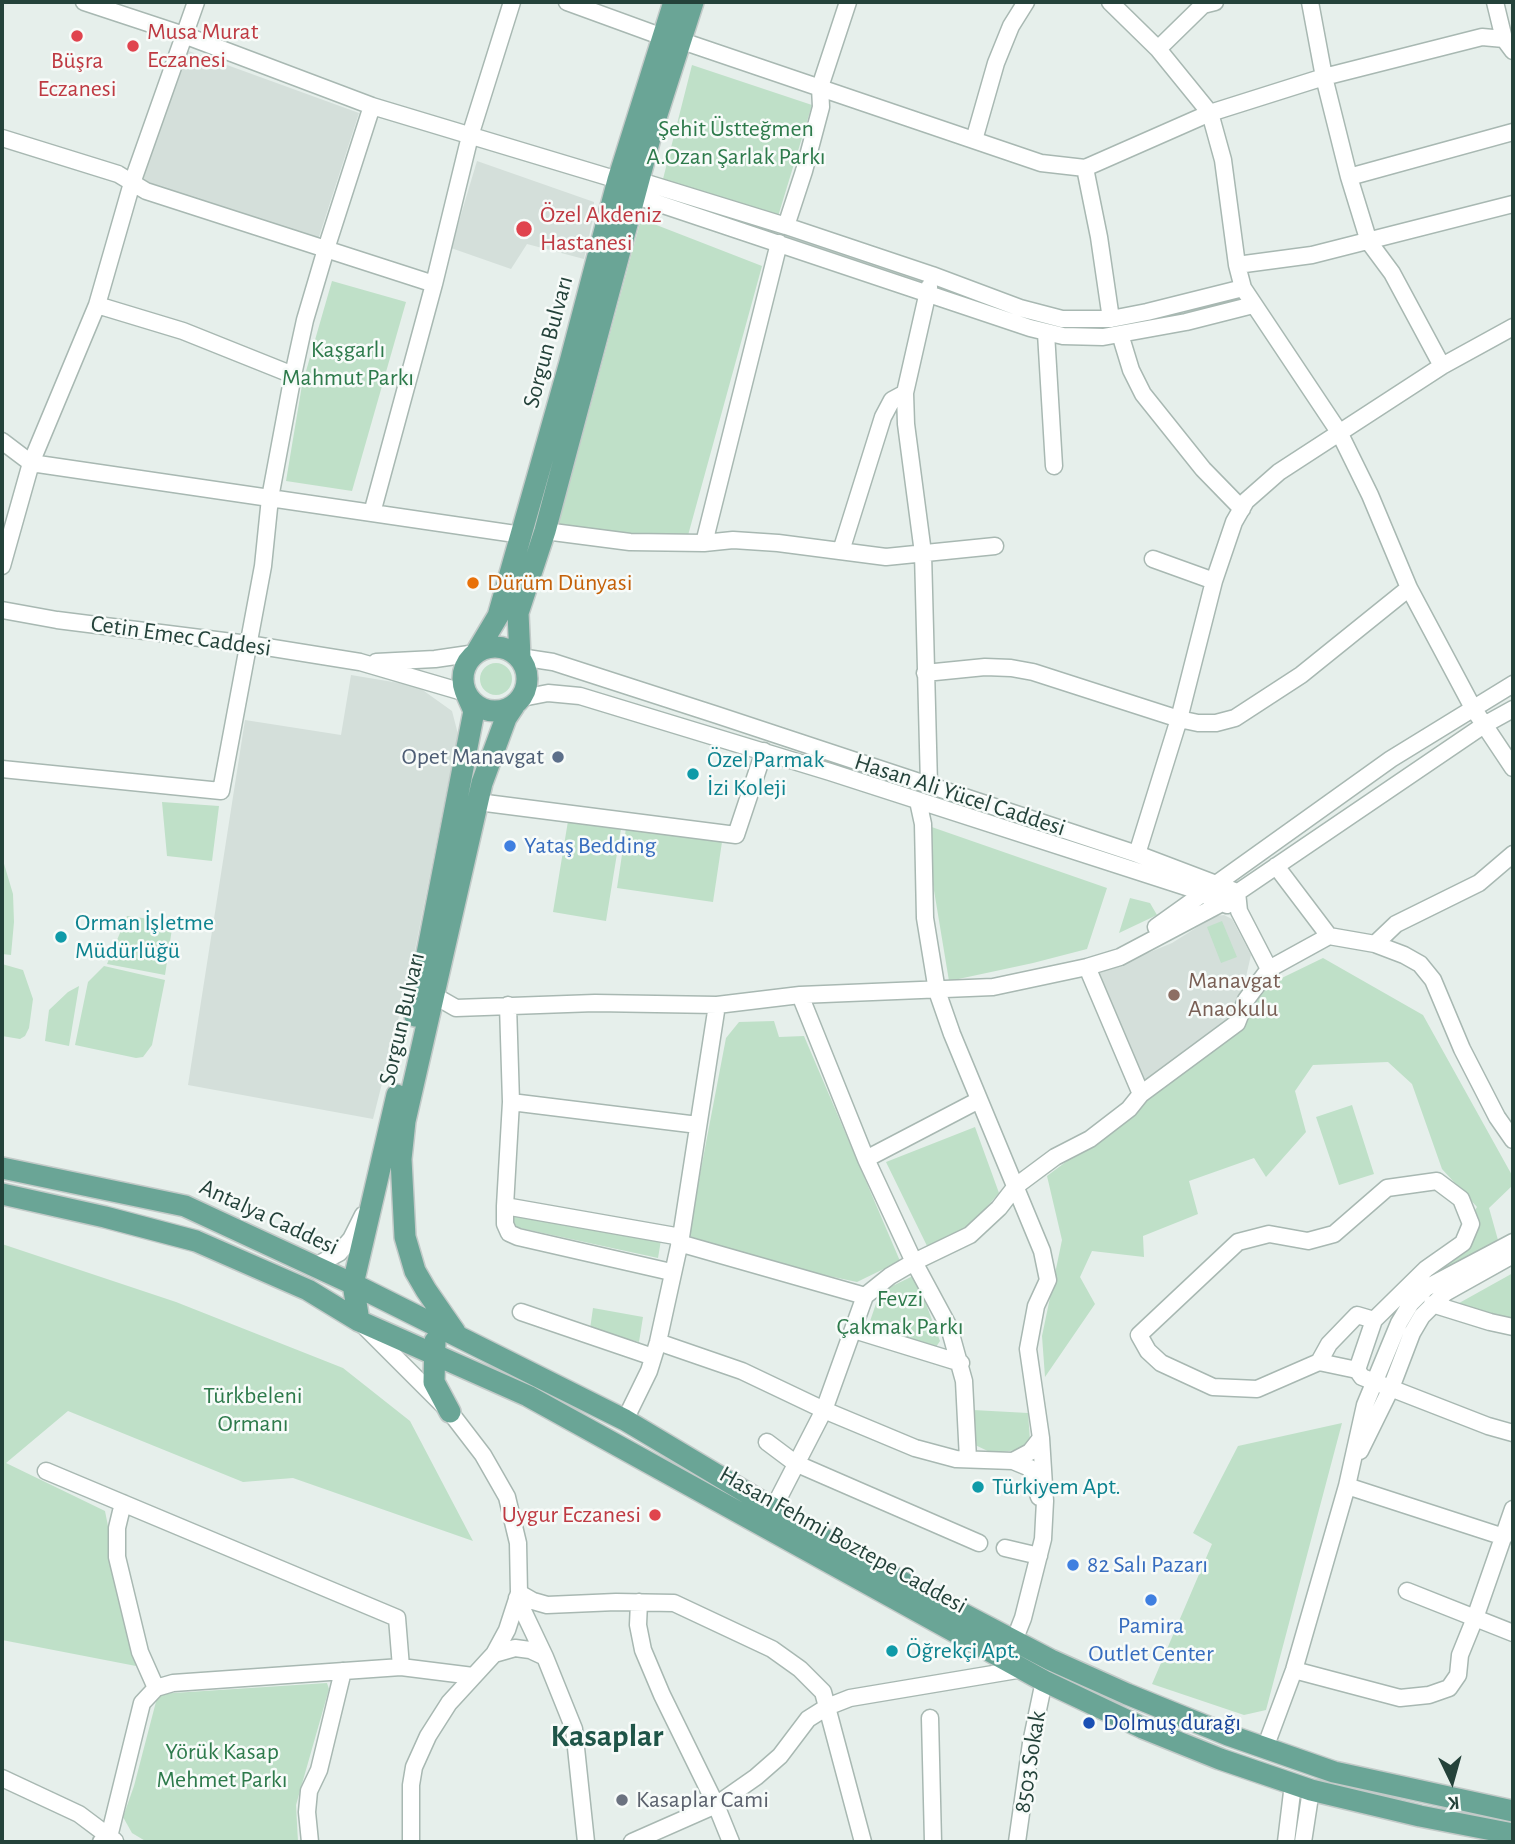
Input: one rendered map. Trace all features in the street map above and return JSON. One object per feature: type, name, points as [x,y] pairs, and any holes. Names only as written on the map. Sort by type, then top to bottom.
[{"type":"main road","name":"Sorgun Bulvarı","points":[[520,657],[518,613],[545,531],[638,189],[673,39],[674,2]]},
{"type":"main road","name":"Sorgun Bulvarı","points":[[476,653],[498,616],[618,180],[673,39],[693,2]]},
{"type":"main road","points":[[494,646],[513,651],[520,657],[528,678],[518,702],[504,710],[482,709],[466,693],[464,671],[468,661],[476,653],[494,646]]},
{"type":"main road","name":"Sorgun Bulvarı","points":[[353,1284],[419,1002],[467,758],[474,711],[466,693]]},
{"type":"main road","name":"Sorgun Bulvarı","points":[[461,1339],[415,1271],[405,1237],[401,1160],[405,1121],[482,783],[506,718],[518,702]]},
{"type":"main road","name":"Antalya Caddesi","points":[[2,1168],[185,1206],[353,1284],[461,1339]]},
{"type":"main road","name":"Antalya Caddesi","points":[[2,1194],[196,1241],[308,1290],[359,1321],[436,1354]]},
{"type":"main road","points":[[353,1284],[359,1321]]},
{"type":"main road","points":[[426,1290],[436,1354],[434,1382],[450,1412]]},
{"type":"main road","name":"Hasan Fehmi Boztepe Caddesi","points":[[461,1339],[625,1420],[851,1555],[1014,1641],[1128,1694],[1334,1772],[1513,1811]]},
{"type":"main road","name":"Hasan Fehmi Boztepe Caddesi","points":[[436,1354],[528,1395],[1044,1681],[1143,1728],[1220,1759],[1302,1787],[1420,1816],[1513,1834]]},
{"type":"street","points":[[84,2],[184,35],[372,106],[618,180]]},
{"type":"street","points":[[2,566],[31,463],[97,305],[132,183],[196,2]]},
{"type":"street","points":[[372,513],[434,284],[470,136],[512,2]]},
{"type":"street","points":[[567,2],[1041,163],[1085,168],[1210,113],[1324,77],[1482,37],[1508,45]]},
{"type":"street","points":[[786,226],[821,107],[820,87],[848,2]]},
{"type":"street","points":[[974,140],[996,63],[1011,26],[1026,2]]},
{"type":"street","points":[[1110,2],[1158,49],[1210,113],[1223,160],[1237,265],[1243,288],[1339,432],[1370,495],[1409,588],[1473,708],[1513,768]]},
{"type":"street","points":[[1158,49],[1203,5],[1215,2]]},
{"type":"street","points":[[1310,2],[1324,77],[1349,177],[1369,242],[1391,273],[1441,366]]},
{"type":"street","points":[[1495,2],[1508,45]]},
{"type":"street","points":[[2,769],[221,791],[263,565],[270,498],[305,320],[372,106]]},
{"type":"street","points":[[1349,177],[1513,132]]},
{"type":"street","points":[[2,138],[118,174],[146,191],[434,284]]},
{"type":"street","points":[[1085,168],[1111,318]]},
{"type":"street","points":[[638,189],[786,226],[1020,308],[1062,318],[1111,318],[1147,312],[1243,288]]},
{"type":"street","points":[[638,189],[779,243],[1046,333],[1089,338],[1120,334],[1186,322],[1253,305]]},
{"type":"street","points":[[1237,265],[1312,255],[1513,204]]},
{"type":"street","points":[[704,543],[779,243]]},
{"type":"street","points":[[929,785],[923,553],[906,424],[905,393],[932,275]]},
{"type":"street","points":[[97,305],[183,331],[293,375]]},
{"type":"street","points":[[1137,853],[1179,719],[1214,581],[1234,522],[1246,501],[1279,472],[1339,432],[1441,366],[1513,327]]},
{"type":"street","points":[[1046,333],[1054,466]]},
{"type":"street","points":[[1120,334],[1131,370],[1143,394],[1203,469],[1242,509]]},
{"type":"street","points":[[841,551],[883,417],[892,400],[905,393]]},
{"type":"street","points":[[2,441],[31,463],[522,535]]},
{"type":"street","points":[[545,531],[630,542],[778,542],[886,557],[995,546]]},
{"type":"street","points":[[1153,559],[1214,581]]},
{"type":"street","points":[[925,673],[985,667],[1011,668],[1032,672],[1179,719],[1216,723],[1235,718],[1301,675],[1409,588]]},
{"type":"street","name":"Cetin Emec Caddesi","points":[[2,610],[360,662]]},
{"type":"street","points":[[360,662],[435,659],[476,653]]},
{"type":"street","name":"Hasan Ali Yücel Caddesi","points":[[520,657],[552,662],[1137,853],[1209,889],[1222,903],[1239,911]]},
{"type":"street","points":[[360,662],[466,693]]},
{"type":"street","points":[[1087,967],[1170,919],[1391,759],[1513,684]]},
{"type":"street","name":"Hasan Ali Yücel Caddesi","points":[[518,702],[548,693],[580,696],[1209,889],[1237,892]]},
{"type":"street","points":[[435,996],[456,1008],[508,1005],[718,1004],[800,995],[993,987],[1087,967],[1120,957],[1222,903],[1484,725],[1513,709]]},
{"type":"street","points":[[478,802],[736,835],[764,751]]},
{"type":"street","points":[[918,801],[923,824],[925,918],[937,990],[952,1034],[1042,1251],[1048,1280],[1036,1306],[1028,1349],[1041,1438],[1045,1516],[1043,1539],[1023,1618],[1014,1641]]},
{"type":"street","points":[[1375,944],[1396,924],[1479,883],[1513,854]]},
{"type":"street","points":[[1276,866],[1329,936]]},
{"type":"street","points":[[1237,892],[1239,911],[1269,969]]},
{"type":"street","points":[[773,1509],[794,1463],[824,1410],[865,1296],[890,1276],[914,1262],[970,1235],[999,1208],[1016,1186],[1055,1157],[1090,1139],[1129,1108],[1141,1094],[1237,1023],[1246,999],[1269,969],[1329,936],[1375,944],[1420,964],[1433,980],[1462,1049],[1497,1117],[1513,1140]]},
{"type":"street","points":[[1087,967],[1141,1094]]},
{"type":"street","points":[[800,995],[866,1159],[914,1262],[949,1327],[964,1381],[968,1459]]},
{"type":"street","points":[[625,1420],[649,1371],[680,1240],[718,1004]]},
{"type":"street","points":[[508,1005],[511,1102],[505,1224],[509,1233],[671,1272]]},
{"type":"street","points":[[866,1159],[979,1100]]},
{"type":"street","points":[[511,1102],[698,1125]]},
{"type":"street","points":[[1357,1370],[1374,1320],[1426,1269],[1463,1242],[1471,1224],[1461,1199],[1437,1181],[1387,1188],[1334,1234],[1308,1241],[1269,1234],[1238,1242],[1139,1335],[1148,1351],[1161,1363],[1213,1387],[1257,1389],[1320,1362],[1357,1370],[1362,1377],[1488,1426],[1513,1433]]},
{"type":"street","name":"Sorgun Bulvarı","points":[[315,1266],[339,1253],[351,1240],[373,1197]]},
{"type":"street","points":[[505,1206],[680,1240],[865,1296]]},
{"type":"street","points":[[1354,1462],[1365,1405],[1399,1323],[1411,1303],[1426,1288],[1513,1242]]},
{"type":"street","points":[[1265,1748],[1294,1670],[1354,1462],[1391,1388],[1412,1333],[1432,1304],[1446,1293],[1513,1255]]},
{"type":"street","points":[[1432,1304],[1513,1327]]},
{"type":"street","points":[[521,1312],[655,1350],[742,1371],[824,1410],[915,1448],[956,1458],[1025,1464],[1030,1468],[1045,1516]]},
{"type":"street","points":[[1320,1362],[1329,1344],[1357,1315],[1374,1320]]},
{"type":"street","points":[[359,1321],[450,1412],[483,1455],[507,1497],[518,1543],[518,1595],[508,1630],[494,1654],[449,1703],[428,1736],[414,1767],[411,1785],[411,1842]]},
{"type":"street","points":[[854,1330],[961,1363]]},
{"type":"street","points":[[1013,1461],[1030,1452],[1041,1438]]},
{"type":"street","points":[[766,1442],[794,1463],[979,1544]]},
{"type":"street","points":[[46,1471],[397,1618],[401,1667]]},
{"type":"street","points":[[1347,1486],[1504,1537]]},
{"type":"street","points":[[124,1503],[117,1528],[117,1557],[140,1652],[156,1688]]},
{"type":"street","points":[[1294,1670],[1400,1698],[1429,1695],[1449,1688],[1458,1675],[1460,1655],[1513,1508]]},
{"type":"street","points":[[1005,1548],[1039,1556]]},
{"type":"street","points":[[1408,1591],[1513,1633]]},
{"type":"street","points":[[518,1595],[547,1605],[674,1603],[772,1649],[800,1669],[823,1692],[863,1842]]},
{"type":"street","points":[[518,1595],[574,1729],[586,1842]]},
{"type":"street","points":[[639,1602],[638,1625],[643,1650],[731,1842]]},
{"type":"street","points":[[494,1654],[515,1648],[530,1650],[545,1657]]},
{"type":"street","points":[[2,1778],[79,1814],[109,1840],[142,1703],[156,1688],[173,1684],[401,1667],[473,1676]]},
{"type":"street","points":[[632,1842],[716,1805],[772,1763],[808,1719],[827,1707],[850,1698],[1023,1669]]},
{"type":"street","points":[[310,1842],[307,1812],[309,1791],[319,1770],[343,1671]]},
{"type":"street","name":"8503 Sokak","points":[[1017,1842],[1031,1743],[1044,1681]]},
{"type":"street","points":[[930,1718],[933,1842]]},
{"type":"street","points":[[1286,1842],[1302,1787]]},
{"type":"street","points":[[1302,1787],[1303,1842]]},
{"type":"shaded area","points":[[183,49],[359,113],[318,240],[137,181]]},
{"type":"shaded area","name":"Özel Akdeniz Hastanesi","points":[[477,161],[594,202],[584,259],[527,244],[511,269],[451,248]]},
{"type":"shaded area","points":[[351,675],[417,686],[452,711],[458,734],[412,965],[373,1119],[188,1085],[245,720],[341,735]]},
{"type":"shaded area","name":"Manavgat Anaokulu","points":[[1224,915],[1232,919],[1251,955],[1237,1016],[1145,1089],[1097,974],[1172,943],[1215,916]]},
{"type":"green space","name":"Şehit Üstteğmen A.Ozan Şarlak Parkı","points":[[692,65],[812,105],[776,223],[663,179]]},
{"type":"green space","points":[[641,219],[762,266],[687,539],[558,526]]},
{"type":"green space","name":"Kaşgarlı Mahmut Parkı","points":[[332,281],[406,302],[352,491],[286,481],[302,385]]},
{"type":"green space","points":[[496,663],[507,668],[512,679],[507,690],[496,695],[485,690],[480,679],[485,668]]},
{"type":"green space","points":[[162,802],[219,806],[212,861],[167,856]]},
{"type":"green space","points":[[568,821],[621,829],[606,921],[553,912]]},
{"type":"green space","points":[[923,824],[1107,888],[1087,949],[949,981]]},
{"type":"green space","points":[[626,828],[722,842],[713,902],[617,888]]},
{"type":"green space","points":[[2,857],[13,894],[11,955],[2,954]]},
{"type":"green space","points":[[1130,898],[1150,903],[1157,915],[1119,933]]},
{"type":"green space","points":[[127,916],[173,922],[165,975],[107,964]]},
{"type":"green space","points":[[1222,921],[1237,957],[1221,963],[1207,927]]},
{"type":"green space","points":[[1323,958],[1423,1015],[1513,1177],[1513,1185],[1489,1208],[1498,1240],[1433,1275],[1477,1207],[1442,1169],[1412,1084],[1388,1062],[1313,1065],[1295,1091],[1306,1132],[1266,1177],[1254,1158],[1189,1181],[1198,1214],[1143,1236],[1144,1257],[1092,1251],[1080,1277],[1095,1304],[1045,1377],[1042,1336],[1062,1240],[1047,1176],[1237,1033],[1255,991]]},
{"type":"green space","points":[[2,964],[23,970],[33,999],[29,1028],[20,1039],[2,1036]]},
{"type":"green space","points":[[104,966],[165,980],[152,1045],[143,1057],[136,1058],[75,1045],[88,982]]},
{"type":"green space","points":[[79,986],[69,1046],[45,1041],[49,1010],[68,992]]},
{"type":"green space","points":[[774,1021],[779,1037],[804,1036],[900,1261],[857,1282],[786,1267],[688,1237],[726,1038],[739,1022]]},
{"type":"green space","points":[[1352,1105],[1374,1174],[1339,1185],[1316,1117]]},
{"type":"green space","points":[[975,1127],[999,1193],[971,1225],[929,1250],[886,1162]]},
{"type":"green space","points":[[510,1213],[661,1240],[658,1258],[520,1228],[511,1225]]},
{"type":"green space","name":"Türkbeleni Ormanı","points":[[2,1244],[176,1302],[343,1368],[410,1421],[473,1541],[293,1478],[243,1482],[68,1411],[6,1463],[105,1511],[136,1666],[2,1640]]},
{"type":"green space","points":[[1513,1273],[1513,1322],[1452,1307]]},
{"type":"green space","name":"Fevzi Çakmak Parkı","points":[[915,1275],[940,1341],[936,1347],[928,1348],[867,1330],[880,1292]]},
{"type":"green space","points":[[593,1308],[643,1317],[639,1342],[590,1329]]},
{"type":"green space","points":[[973,1410],[1028,1413],[1030,1440],[1026,1449],[992,1453],[973,1444]]},
{"type":"green space","points":[[1342,1423],[1266,1710],[1244,1715],[1152,1684],[1212,1544],[1193,1533],[1238,1446]]},
{"type":"green space","name":"Yörük Kasap Mehmet Parkı","points":[[327,1683],[329,1689],[296,1805],[298,1842],[147,1842],[132,1833],[123,1817],[158,1694]]},
{"type":"place","name":"Büşra Eczanesi","points":[[77,36]]},
{"type":"place","name":"Musa Murat Eczanesi","points":[[133,46]]},
{"type":"place","name":"Özel Akdeniz Hastanesi","points":[[524,229]]},
{"type":"place","name":"Dürüm Dünyasi","points":[[473,583]]},
{"type":"place","name":"Opet Manavgat","points":[[558,757]]},
{"type":"place","name":"Özel Parmak İzi Koleji","points":[[693,774]]},
{"type":"place","name":"Yataş Bedding","points":[[510,846]]},
{"type":"place","name":"Orman İşletme Müdürlüğü","points":[[61,937]]},
{"type":"place","name":"Manavgat Anaokulu","points":[[1174,995]]},
{"type":"place","name":"Türkiyem Apt.","points":[[978,1487]]},
{"type":"place","name":"Uygur Eczanesi","points":[[655,1515]]},
{"type":"place","name":"82 Salı Pazarı","points":[[1073,1565]]},
{"type":"place","name":"Pamira Outlet Center","points":[[1151,1600]]},
{"type":"place","name":"Öğrekçi Apt.","points":[[892,1651]]},
{"type":"place","name":"Dolmuş durağı","points":[[1089,1723]]},
{"type":"place","name":"Kasaplar Cami","points":[[622,1800]]},
{"type":"district","name":"Kasaplar","points":[[607,1736]]}]
